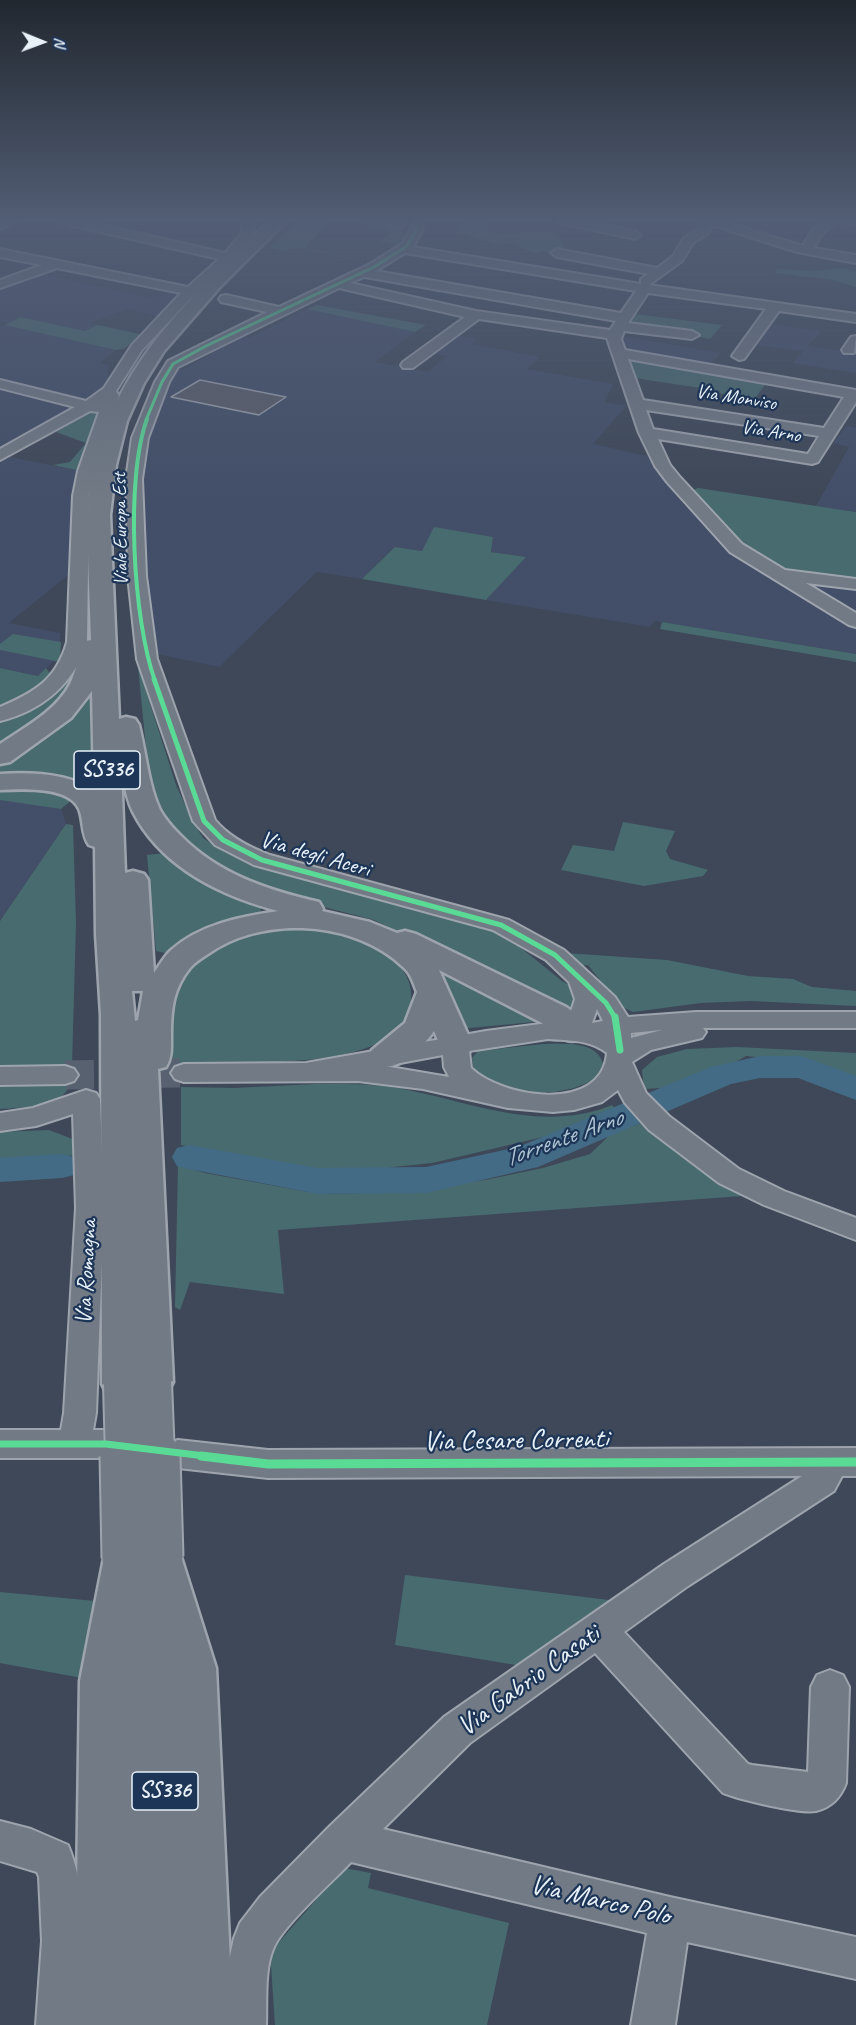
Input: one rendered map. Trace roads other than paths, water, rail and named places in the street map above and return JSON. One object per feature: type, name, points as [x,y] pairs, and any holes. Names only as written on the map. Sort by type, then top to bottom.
[{"type":"highway","name":"SS336","points":[[134,2025],[142,1557],[138,1383],[112,933],[99,515],[100,486],[108,447],[122,406],[147,359],[185,314]]},
{"type":"highway","name":"SS336","points":[[138,1383],[147,1189],[114,514],[119,465],[129,426],[150,377],[171,344],[196,314]]},
{"type":"highway","points":[[0,756],[63,712],[82,689],[91,668],[103,606]]},
{"type":"highway","points":[[126,725],[145,807],[169,841],[205,870],[231,886],[276,903],[323,912],[384,930],[443,962],[580,1021]]},
{"type":"highway","points":[[0,782],[27,780],[50,783],[72,790],[88,800],[95,813],[112,933]]},
{"type":"highway","points":[[147,1189],[159,988],[170,970],[187,954],[231,930],[249,924],[302,918],[328,920],[368,932],[405,952],[424,971],[456,1046]]},
{"type":"highway","points":[[384,1058],[414,1036],[423,1025],[433,993]]},
{"type":"highway","name":"SS336","points":[[142,1557],[172,2025]]},
{"type":"highway","points":[[103,2025],[104,1681],[142,1557]]},
{"type":"highway","points":[[142,1557],[192,1668],[205,2025]]},
{"type":"street","name":"Viale Europa Est","points":[[0,715],[58,683],[73,662],[77,642],[81,496],[97,409],[112,396],[109,391],[137,348],[169,314]]},
{"type":"street","name":"Viale Europa Est","points":[[147,659],[137,576],[134,479],[140,438],[155,397],[169,369],[196,351],[275,314]]},
{"type":"street","points":[[461,314],[472,318],[619,335],[692,335]]},
{"type":"street","points":[[546,314],[619,335],[855,394]]},
{"type":"street","points":[[630,314],[619,335],[637,404],[647,433],[663,466],[736,548],[856,621]]},
{"type":"street","points":[[739,356],[770,314]]},
{"type":"street","points":[[823,314],[856,318]]},
{"type":"street","points":[[408,365],[472,318]]},
{"type":"street","points":[[0,384],[97,409]]},
{"type":"street","name":"Via Arno","points":[[647,433],[809,459],[814,457],[855,394]]},
{"type":"street","name":"Via Monviso","points":[[637,404],[828,433]]},
{"type":"street","points":[[0,455],[97,409]]},
{"type":"street","points":[[781,574],[856,584]]},
{"type":"street","name":"Via degli Aceri","points":[[147,659],[204,821],[213,833],[225,843],[262,860],[501,925],[555,955],[580,977],[588,999],[580,1021]]},
{"type":"street","points":[[311,1071],[526,1034],[580,1021],[627,1018],[649,1022],[724,1018],[856,1020]]},
{"type":"street","points":[[580,1021],[619,1049],[637,1099],[659,1123],[729,1176],[774,1198],[856,1229]]},
{"type":"street","points":[[583,1098],[605,1089],[619,1049],[649,1022]]},
{"type":"street","points":[[619,1049],[693,1032],[856,1035]]},
{"type":"street","points":[[456,1046],[458,1071],[470,1084],[493,1095]]},
{"type":"street","points":[[184,1072],[358,1072],[423,1080],[517,1101],[547,1104],[621,1092],[637,1099]]},
{"type":"street","points":[[0,1076],[65,1075]]},
{"type":"street","name":"Via Romagna","points":[[0,1122],[86,1112],[90,1208],[80,1413],[91,1444],[0,1444]]},
{"type":"street","name":"Via Cesare Correnti","points":[[178,1454],[268,1464],[844,1462]]},
{"type":"street","name":"Via Gabrio Casati","points":[[244,2025],[247,1974],[255,1938],[275,1912],[344,1840],[457,1730],[676,1575],[822,1481],[844,1462]]},
{"type":"street","points":[[599,1630],[737,1780],[752,1784],[815,1792],[823,1788],[827,1783],[830,1687]]},
{"type":"street","name":"Via Marco Polo","points":[[344,1840],[670,1918],[856,1958]]},
{"type":"street","points":[[0,1841],[31,1849],[54,1859],[59,1874],[62,1908],[58,2025]]},
{"type":"street","points":[[653,2025],[670,1918]]},
{"type":"waterway","name":"Torrente Arno","points":[[189,1157],[318,1181],[426,1180],[526,1158],[723,1075],[760,1067],[802,1067],[856,1089]]},
{"type":"waterway","name":"Torrente Arno","points":[[0,1170],[62,1166]]},
{"type":"tunnel","points":[[65,1075],[184,1073]]}]
